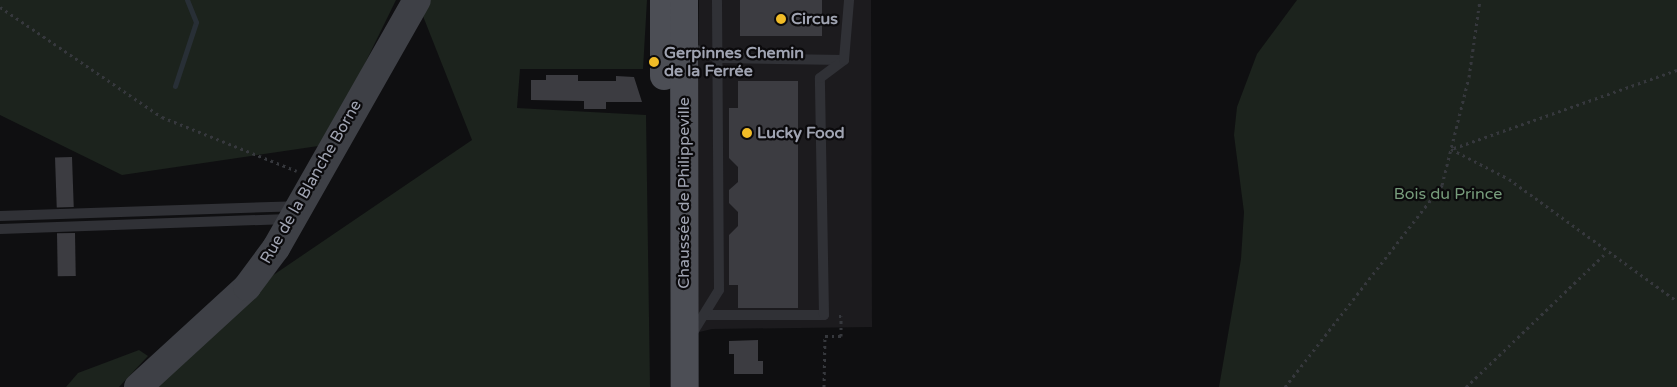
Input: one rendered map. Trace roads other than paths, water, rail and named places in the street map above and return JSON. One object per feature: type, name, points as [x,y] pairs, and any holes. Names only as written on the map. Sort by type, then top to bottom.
[{"type":"main road","name":"Chaussée de Philippeville","points":[[664,0],[666,387]]},
{"type":"main road","name":"Chaussée de Philippeville","points":[[684,0],[685,387]]},
{"type":"street","name":"Rue de la Blanche Borne","points":[[138,387],[247,287],[296,213],[417,0]]},
{"type":"lane","points":[[684,343],[705,315],[719,290],[720,58],[717,0]]},
{"type":"lane","points":[[705,315],[824,316],[820,78],[844,60],[849,0]]},
{"type":"lane","points":[[683,46],[720,58],[844,60]]},
{"type":"lane","points":[[0,216],[296,213]]},
{"type":"lane","points":[[0,230],[296,213]]},
{"type":"waterway","points":[[175,86],[196,22],[187,0]]},
{"type":"place","name":"Circus","points":[[781,19]]},
{"type":"place","name":"Gerpinnes Chemin de la Ferrée","points":[[654,62]]},
{"type":"place","name":"Lucky Food","points":[[747,133]]},
{"type":"park label","name":"Bois du Prince","points":[[1448,194]]}]
